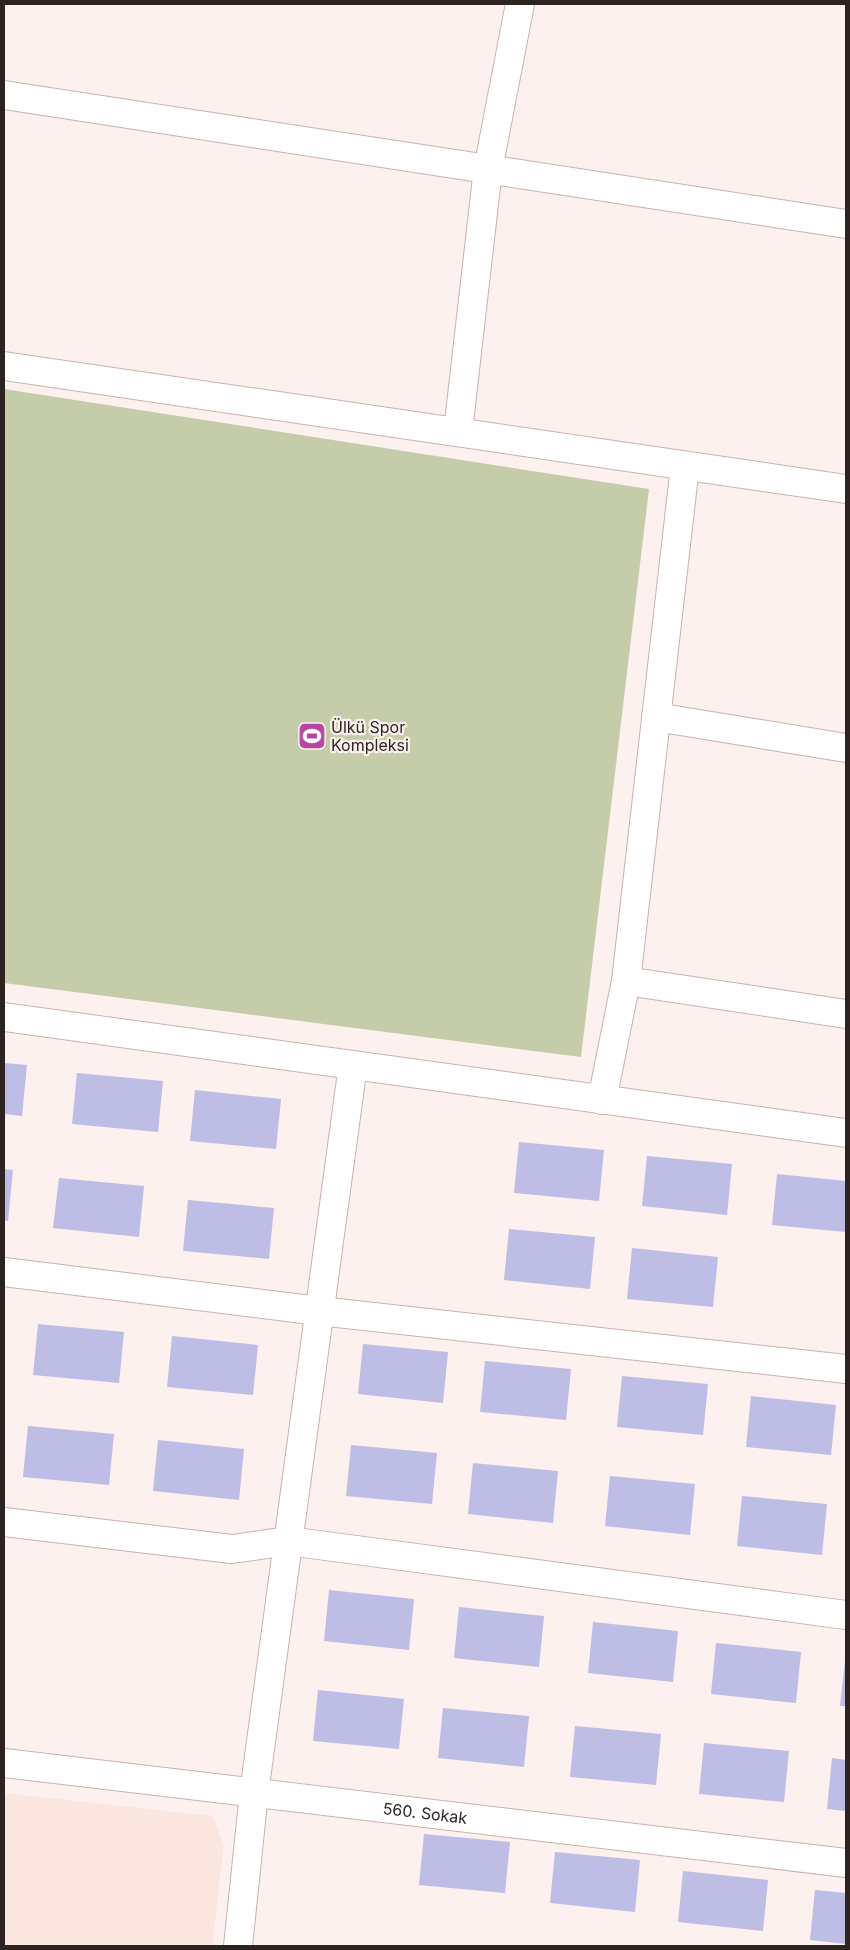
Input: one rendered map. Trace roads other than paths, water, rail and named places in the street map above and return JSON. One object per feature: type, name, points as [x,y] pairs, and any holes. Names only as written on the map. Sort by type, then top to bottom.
[{"type":"street","points":[[458,431],[488,169],[520,4]]},
{"type":"street","points":[[4,95],[846,224]]},
{"type":"street","points":[[4,366],[846,489]]},
{"type":"street","points":[[602,1100],[626,981],[686,466]]},
{"type":"street","points":[[656,717],[846,748]]},
{"type":"street","points":[[626,981],[846,1014]]},
{"type":"street","points":[[4,1017],[846,1133]]},
{"type":"street","points":[[238,1946],[254,1793],[353,1065]]},
{"type":"street","points":[[4,1272],[319,1311],[846,1369]]},
{"type":"street","points":[[4,1522],[232,1549],[288,1541],[846,1615]]},
{"type":"street","name":"560. Sokak","points":[[4,1763],[846,1863]]},
{"type":"place","name":"Ülkü Spor Kompleksi","points":[[312,736]]}]
